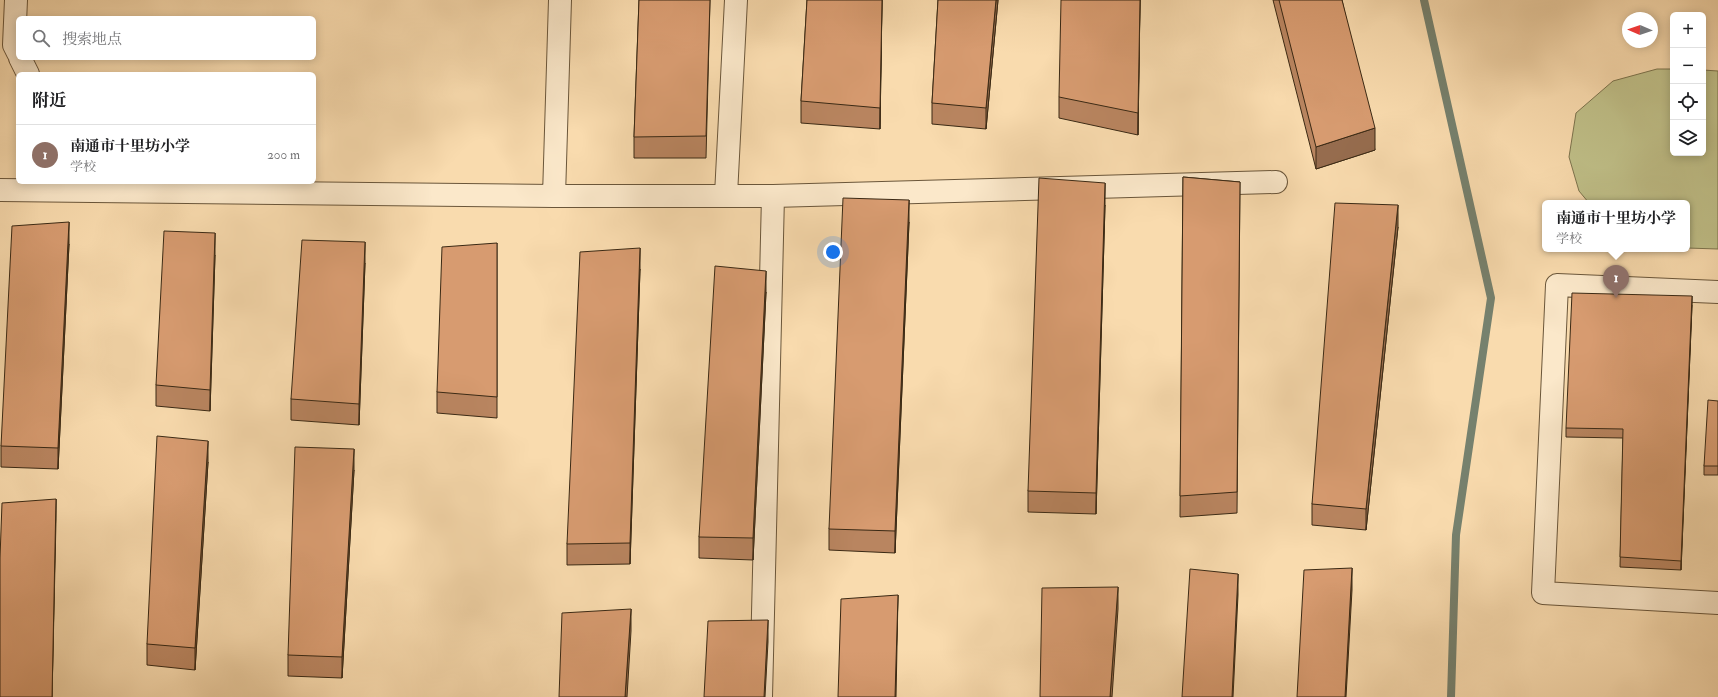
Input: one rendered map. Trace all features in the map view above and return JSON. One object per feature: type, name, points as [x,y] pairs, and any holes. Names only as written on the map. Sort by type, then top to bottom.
[{"type":"street","points":[[16,0],[14,45],[16,49]]},
{"type":"street","points":[[554,196],[560,0]]},
{"type":"street","points":[[726,195],[736,0]]},
{"type":"street","points":[[21,60],[27,72]]},
{"type":"street","points":[[0,190],[65,186],[554,196],[773,196],[1276,182]]},
{"type":"street","points":[[761,697],[773,196]]},
{"type":"street","points":[[1718,292],[1557,285],[1543,593],[1718,603]]},
{"type":"green space","points":[[1657,69],[1670,69],[1670,156],[1706,156],[1706,70],[1718,71],[1718,249],[1690,248],[1690,200],[1586,200],[1579,191],[1569,157],[1576,113],[1613,81]]},
{"type":"building","points":[[639,0],[710,0],[706,136],[634,137]]},
{"type":"building","points":[[807,0],[882,0],[880,108],[801,101]]},
{"type":"building","points":[[938,0],[996,0],[986,108],[932,103]]},
{"type":"building","points":[[1061,0],[1140,0],[1138,113],[1059,97]]},
{"type":"building","points":[[1279,0],[1342,0],[1375,128],[1316,147]]},
{"type":"building","points":[[1183,177],[1240,182],[1237,492],[1180,496]]},
{"type":"building","points":[[1039,178],[1105,183],[1096,493],[1028,491]]},
{"type":"building","points":[[843,198],[909,200],[895,531],[829,529]]},
{"type":"building","points":[[1335,203],[1398,205],[1366,509],[1312,504]]},
{"type":"building","points":[[69,222],[58,448],[1,446],[12,226]]},
{"type":"building","points":[[164,231],[215,233],[210,390],[156,385]]},
{"type":"building","points":[[302,240],[365,242],[359,404],[291,399]]},
{"type":"building","points":[[497,243],[497,397],[437,392],[442,247]]},
{"type":"building","points":[[640,248],[630,543],[567,544],[580,252]]},
{"type":"building","points":[[715,266],[766,271],[753,538],[699,537]]},
{"type":"building","points":[[1572,293],[1692,296],[1681,561],[1620,557],[1623,429],[1566,428]]},
{"type":"building","points":[[1708,400],[1718,401],[1718,466],[1704,466]]},
{"type":"building","points":[[157,436],[208,441],[195,648],[147,644]]},
{"type":"building","points":[[295,447],[354,449],[342,657],[288,655]]},
{"type":"building","points":[[56,499],[52,697],[0,697],[0,558],[2,503]]},
{"type":"building","points":[[1352,568],[1345,697],[1297,697],[1304,570]]},
{"type":"building","points":[[1190,569],[1238,574],[1232,697],[1182,697]]},
{"type":"building","points":[[1118,587],[1110,697],[1040,697],[1042,588]]},
{"type":"building","points":[[898,595],[895,697],[838,697],[841,599]]},
{"type":"building","points":[[631,609],[625,697],[559,697],[562,613]]},
{"type":"building","points":[[768,620],[764,697],[704,697],[708,621]]},
{"type":"waterway","points":[[1424,0],[1491,298],[1456,535],[1451,697]]},
{"type":"place","name":"南通市十里坊小学","points":[[1616,298]]}]
